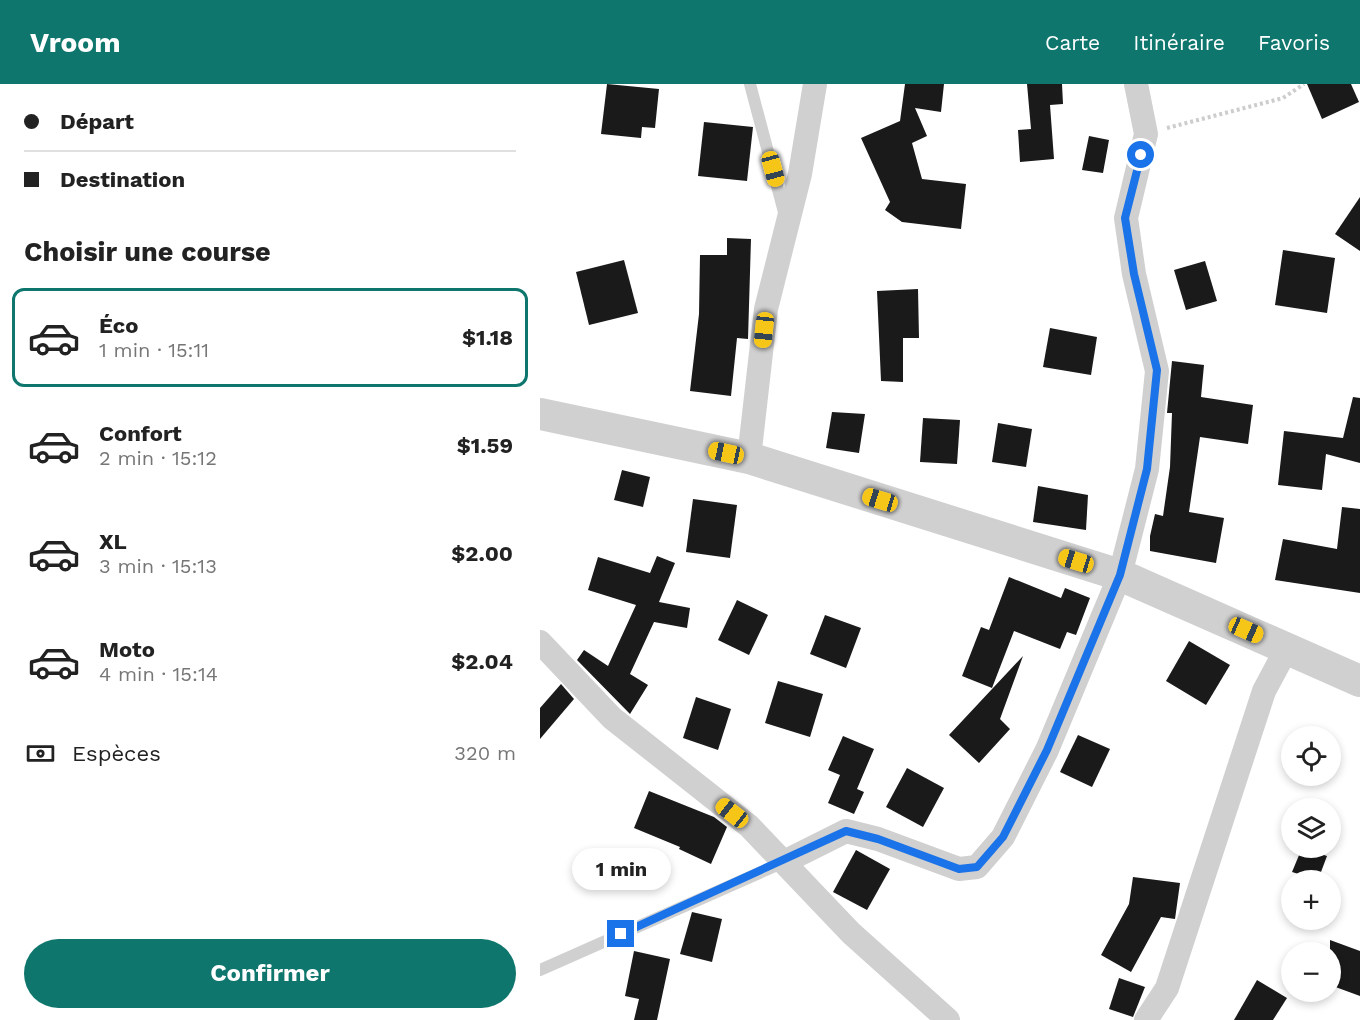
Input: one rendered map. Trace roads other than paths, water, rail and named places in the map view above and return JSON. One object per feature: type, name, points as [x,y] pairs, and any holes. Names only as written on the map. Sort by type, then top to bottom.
[{"type":"street","points":[[749,458],[766,309],[800,174],[814,84]]},
{"type":"street","points":[[784,862],[846,831],[878,839],[959,869],[977,867],[1003,837],[1047,750],[1120,575],[1147,469],[1157,370],[1134,274],[1125,218],[1146,134],[1136,84]]},
{"type":"street","points":[[540,414],[749,458],[1120,575],[1356,677]]},
{"type":"street","points":[[540,642],[612,718],[749,826],[852,933],[948,1020]]},
{"type":"street","points":[[1146,1020],[1167,988],[1264,691],[1287,648]]},
{"type":"lane","points":[[750,84],[788,226]]},
{"type":"lane","points":[[540,970],[784,862]]}]
